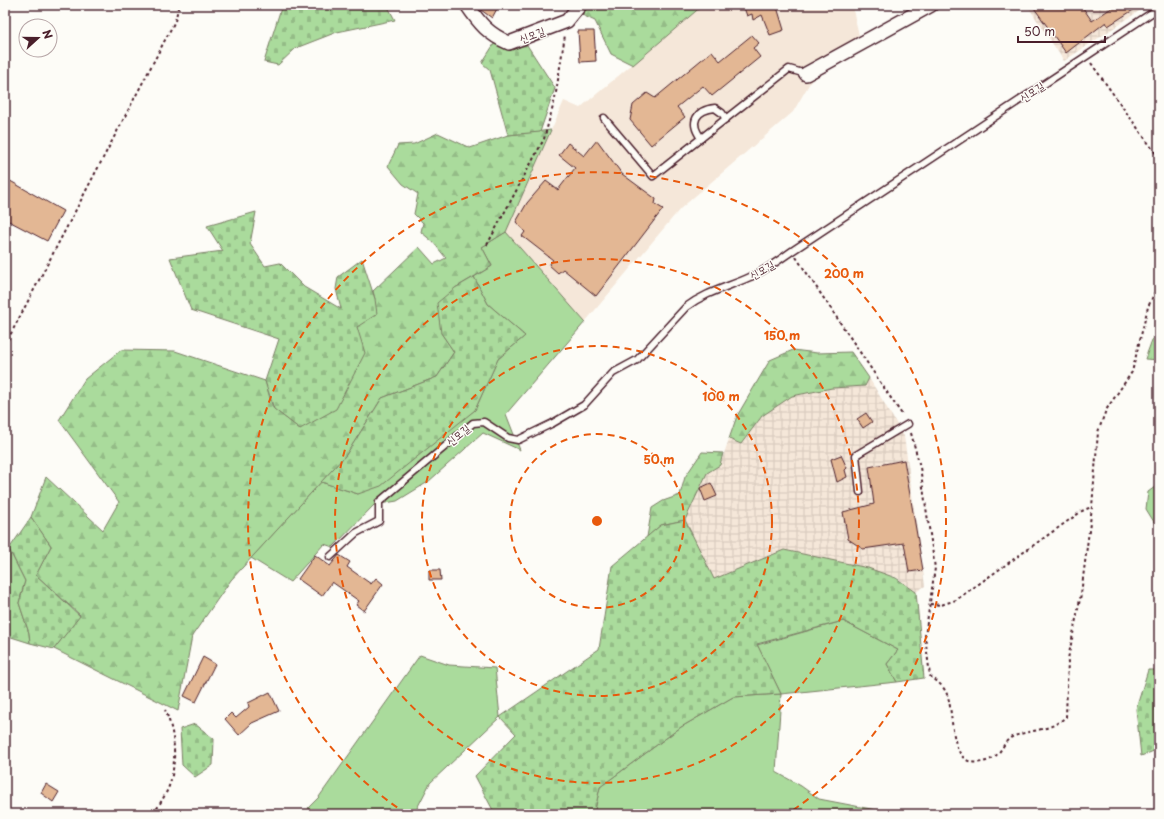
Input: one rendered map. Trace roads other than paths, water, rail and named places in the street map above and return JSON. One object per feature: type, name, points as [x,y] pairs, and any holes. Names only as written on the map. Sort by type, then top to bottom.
[{"type":"street","name":"신모길","points":[[467,5],[478,21],[493,36],[509,43],[567,22],[580,5]]},
{"type":"street","points":[[806,74],[931,5]]},
{"type":"lane","name":"신모길","points":[[330,557],[356,533],[379,521],[379,502],[473,423],[484,422],[508,438],[518,440],[542,429],[584,405],[613,373],[638,360],[686,307],[695,300],[710,292],[751,277],[1159,8]]},
{"type":"lane","points":[[604,118],[653,176],[789,69],[806,74]]},
{"type":"lane","points":[[701,138],[695,130],[694,124],[696,117],[709,108],[716,108],[726,119]]},
{"type":"lane","points":[[860,492],[856,454],[908,424]]}]
